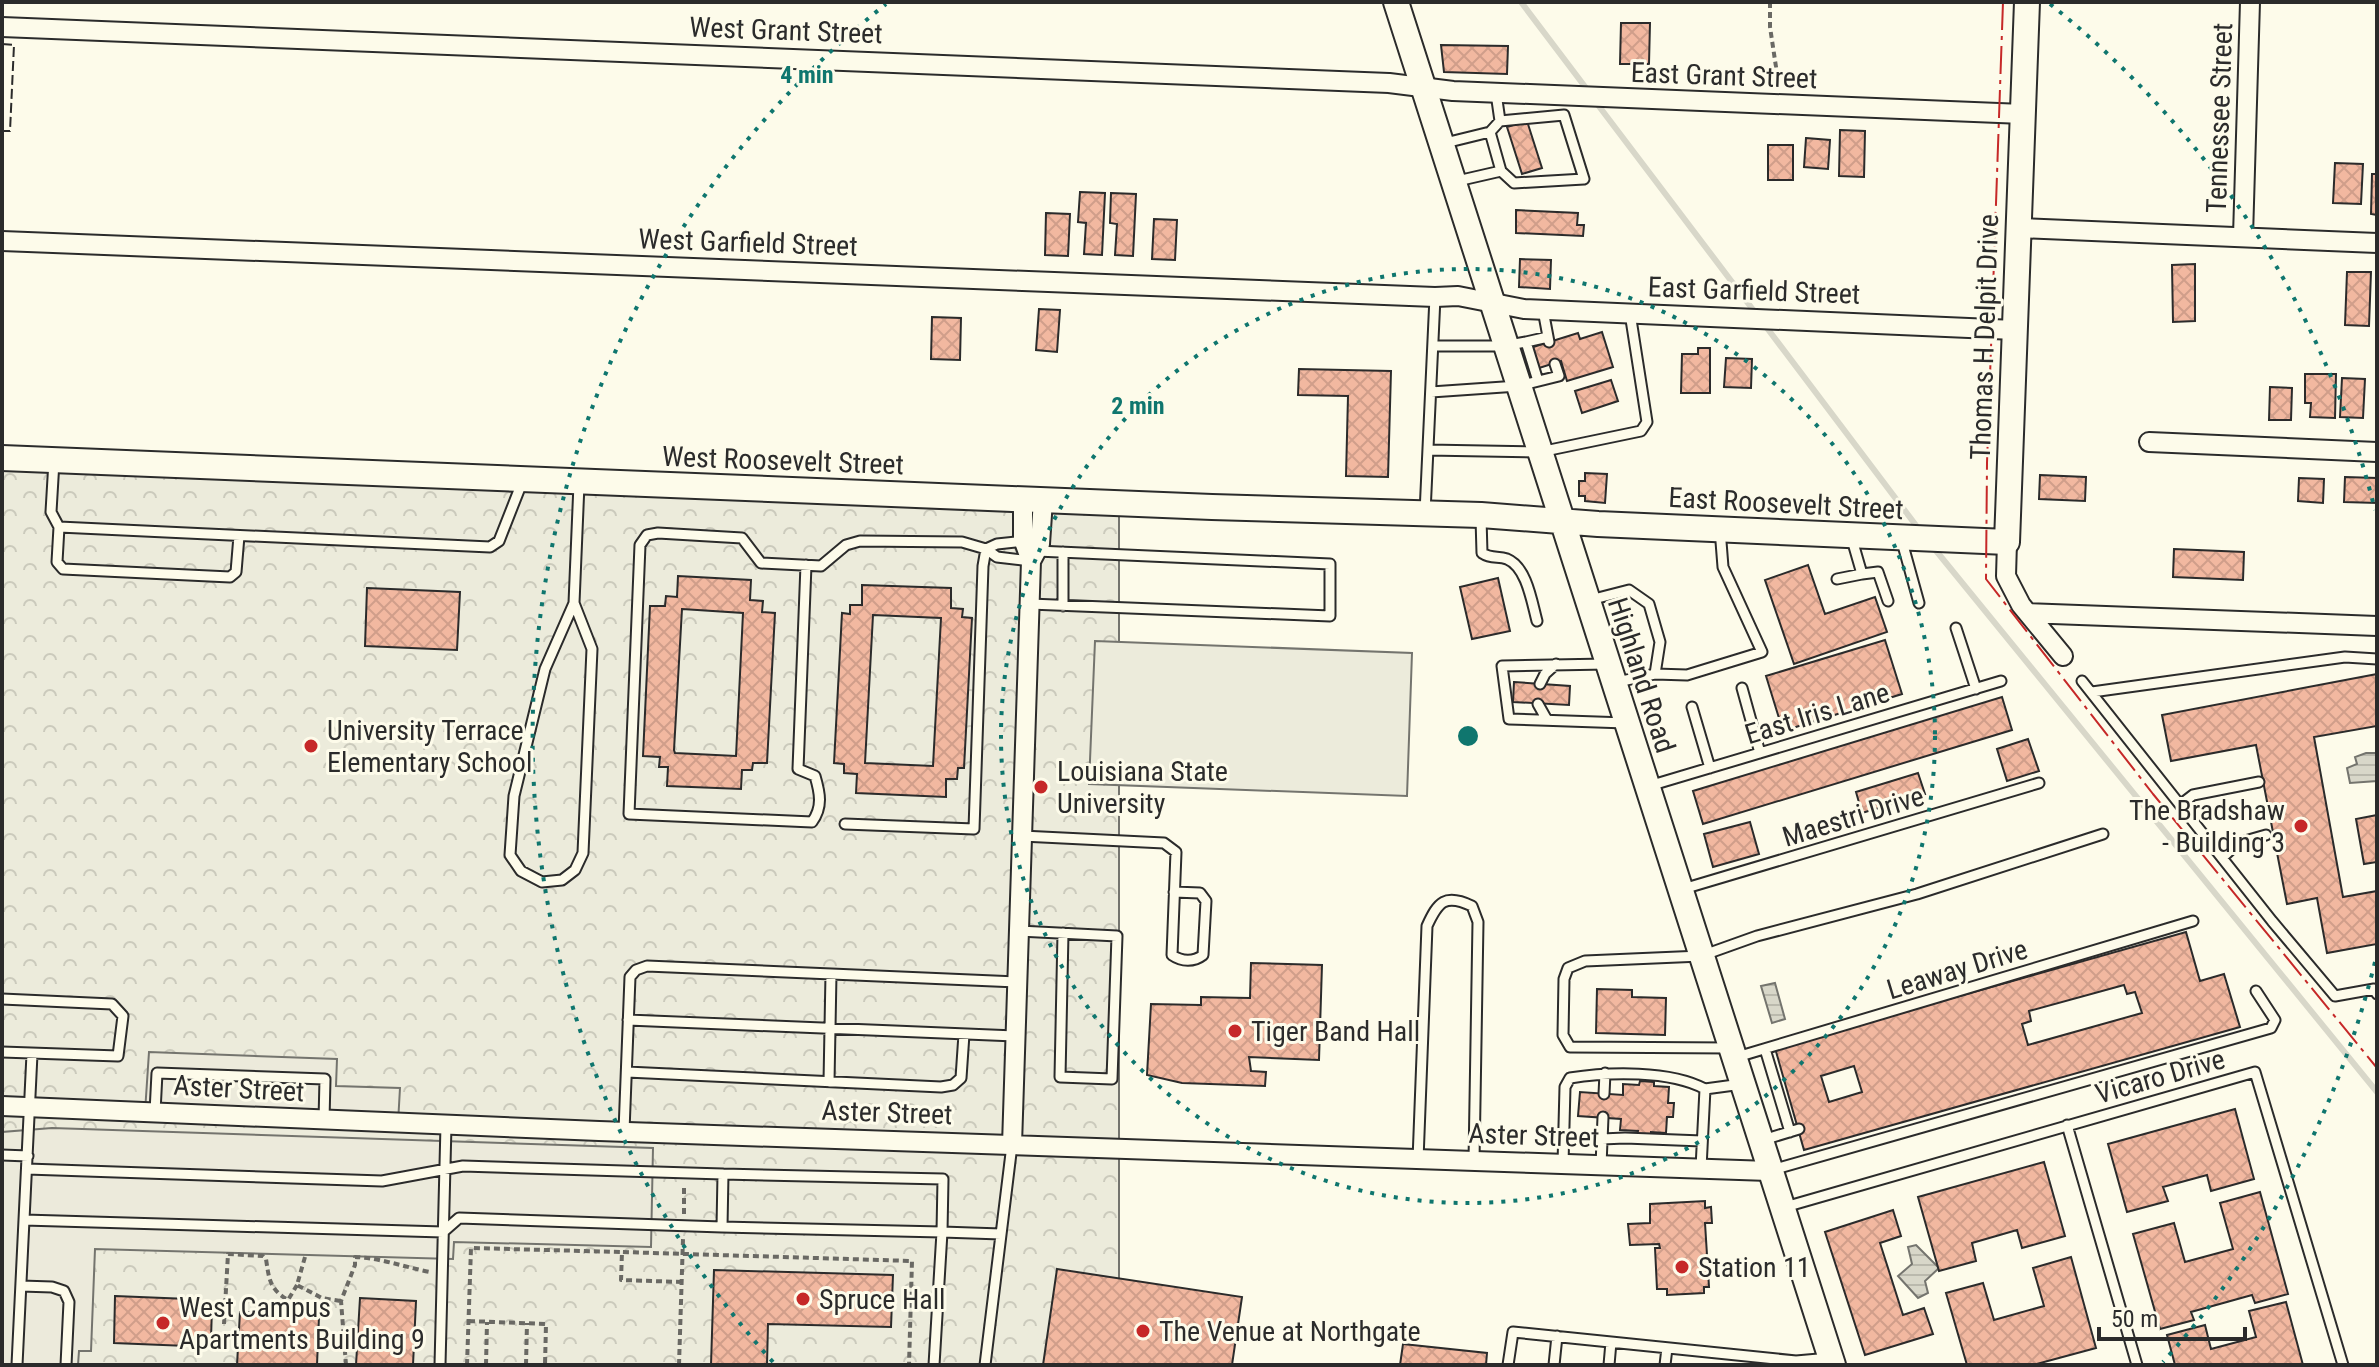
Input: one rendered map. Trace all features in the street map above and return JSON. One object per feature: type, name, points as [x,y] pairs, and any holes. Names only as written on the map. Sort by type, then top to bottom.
[{"type":"main road","name":"Highland Road","points":[[1396,2],[1492,303],[1515,344],[1528,384],[1540,452],[1832,1361]]},
{"type":"main road","name":"Thomas H Delpit Drive","points":[[2007,542],[2027,2]]},
{"type":"main road","name":"West Roosevelt Street","points":[[2,458],[1481,515],[1562,521]]},
{"type":"main road","name":"East Roosevelt Street","points":[[1562,521],[2007,542]]},
{"type":"street","name":"Tennessee Street","points":[[2243,236],[2250,2]]},
{"type":"street","name":"West Grant Street","points":[[2,27],[1373,82],[1424,88]]},
{"type":"street","name":"East Grant Street","points":[[1424,88],[2023,114]]},
{"type":"street","points":[[2019,228],[2377,243]]},
{"type":"street","name":"West Garfield Street","points":[[2,241],[1458,296],[1492,303]]},
{"type":"street","name":"East Garfield Street","points":[[1492,303],[1543,310],[2015,330]]},
{"type":"street","points":[[2149,442],[2377,452]]},
{"type":"street","points":[[1012,1145],[1031,551],[1040,544],[1033,500]]},
{"type":"street","name":"Thomas H Delpit Drive","points":[[2007,542],[2006,576],[2021,605],[2063,656]]},
{"type":"street","points":[[2028,613],[2377,626]]},
{"type":"street","name":"Aster Street","points":[[2,1106],[446,1125],[1769,1171]]},
{"type":"lane","points":[[1496,91],[1500,121]]},
{"type":"lane","points":[[1441,145],[1490,132],[1500,121],[1564,115],[1584,179],[1514,183],[1501,171],[1490,132]]},
{"type":"lane","points":[[1453,182],[1501,171]]},
{"type":"lane","points":[[1425,515],[1435,297]]},
{"type":"lane","points":[[1433,346],[1549,340],[1543,310]]},
{"type":"lane","points":[[1428,450],[1540,452],[1641,431],[1647,422],[1630,313]]},
{"type":"lane","points":[[1431,392],[1528,384],[1559,376],[1555,364]]},
{"type":"lane","points":[[54,461],[51,512],[59,527],[57,562],[63,569],[230,577],[236,572],[239,536]]},
{"type":"lane","points":[[59,527],[490,547],[499,541],[523,479]]},
{"type":"lane","points":[[574,603],[592,649],[583,853],[575,870],[562,880],[542,882],[521,871],[510,855],[514,796],[545,669],[574,603],[579,482]]},
{"type":"lane","points":[[1481,515],[1482,553],[1491,558],[1507,559],[1521,571],[1537,621]]},
{"type":"lane","points":[[1626,723],[1509,719],[1502,666],[1556,664],[1610,673],[1687,675],[1762,652],[1723,567],[1720,529]]},
{"type":"lane","points":[[806,565],[798,769],[815,776],[820,795],[818,813],[812,822],[629,814],[640,545],[647,535],[742,538],[761,563],[806,565],[821,566],[846,545],[860,541],[962,542],[986,549],[997,557],[1031,551]]},
{"type":"lane","points":[[1851,536],[1862,574]]},
{"type":"lane","points":[[1901,538],[1919,603]]},
{"type":"lane","points":[[986,549],[997,544],[1031,551],[1330,564],[1330,616],[1030,604]]},
{"type":"lane","points":[[845,824],[974,829],[986,549]]},
{"type":"lane","points":[[1063,552],[1063,606]]},
{"type":"lane","points":[[1837,579],[1878,572],[1888,601]]},
{"type":"lane","points":[[1587,601],[1629,590],[1649,604],[1660,642],[1655,674]]},
{"type":"lane","points":[[1956,628],[1976,689]]},
{"type":"lane","points":[[2092,692],[2345,657],[2377,659]]},
{"type":"lane","points":[[1540,684],[1556,664]]},
{"type":"lane","name":"East Iris Lane","points":[[1646,787],[2001,681]]},
{"type":"lane","points":[[2082,681],[2335,996],[2376,990]]},
{"type":"lane","points":[[1742,688],[1760,753]]},
{"type":"lane","points":[[1538,704],[1547,720]]},
{"type":"lane","points":[[1692,707],[1710,768]]},
{"type":"lane","points":[[2180,805],[2193,795],[2259,782]]},
{"type":"lane","name":"Maestri Drive","points":[[1679,890],[2039,783]]},
{"type":"lane","points":[[1701,956],[1757,936],[1917,894],[2103,834]]},
{"type":"lane","points":[[2222,858],[2238,843],[2266,835]]},
{"type":"lane","points":[[1022,836],[1164,843],[1176,852],[1174,892],[1172,955],[1179,960],[1196,961],[1203,955],[1206,901],[1200,893],[1174,892]]},
{"type":"lane","points":[[1418,1160],[1427,926],[1436,908],[1445,900],[1459,900],[1472,906],[1478,922],[1474,1161]]},
{"type":"lane","name":"Leaway Drive","points":[[1701,956],[1585,961],[1568,968],[1564,979],[1563,1035],[1570,1047],[1732,1053],[1765,1049],[2193,921]]},
{"type":"lane","points":[[1019,931],[1063,933],[1117,936],[1112,1079],[1060,1077],[1063,933]]},
{"type":"lane","points":[[624,1131],[630,977],[636,970],[647,966],[1017,982]]},
{"type":"lane","points":[[829,1082],[831,974]]},
{"type":"lane","points":[[1769,1171],[2271,1028],[2275,1020],[2256,991]]},
{"type":"lane","points":[[2,999],[112,1004],[123,1016],[118,1056],[2,1052]]},
{"type":"lane","points":[[628,1020],[1015,1036]]},
{"type":"lane","points":[[627,1072],[941,1087],[953,1085],[961,1078],[964,1034]]},
{"type":"lane","points":[[1760,1141],[1794,1131],[1778,1074],[1765,1049]]},
{"type":"lane","points":[[17,1365],[32,1054]]},
{"type":"lane","name":"Vicaro Drive","points":[[1782,1208],[2255,1072],[2343,1365]]},
{"type":"lane","points":[[155,1112],[157,1073],[325,1079],[324,1120]]},
{"type":"lane","points":[[1563,1164],[1565,1087],[1570,1078],[1605,1073],[1691,1081],[1705,1089],[1742,1084]]},
{"type":"lane","points":[[1604,1094],[1605,1073]]},
{"type":"lane","points":[[1701,1168],[1705,1089]]},
{"type":"lane","points":[[1601,1165],[1603,1117]]},
{"type":"lane","points":[[440,1365],[446,1125]]},
{"type":"lane","points":[[2067,1125],[2137,1365]]},
{"type":"lane","points":[[1602,1139],[1702,1141]]},
{"type":"lane","points":[[985,1365],[1012,1145]]},
{"type":"lane","points":[[2,1155],[28,1156]]},
{"type":"lane","points":[[27,1169],[382,1181],[463,1166],[943,1179],[934,1365]]},
{"type":"lane","points":[[722,1227],[723,1174]]},
{"type":"lane","points":[[24,1220],[443,1232],[459,1218],[1001,1234]]},
{"type":"lane","points":[[21,1286],[52,1287],[64,1291],[69,1302],[66,1365]]},
{"type":"lane","points":[[1508,1365],[1513,1332],[1796,1361],[1832,1361]]},
{"type":"lane","points":[[1554,1365],[1557,1336]]},
{"type":"lane","points":[[1609,1365],[1611,1342]]},
{"type":"lane","points":[[1665,1365],[1667,1348]]},
{"type":"path","points":[[1770,2],[1770,27],[1783,105]]},
{"type":"path","points":[[684,1183],[684,1216]]},
{"type":"path","points":[[679,1365],[683,1235]]},
{"type":"path","points":[[467,1365],[471,1248],[912,1261],[909,1365]]},
{"type":"path","points":[[622,1252],[621,1280],[682,1282]]},
{"type":"path","points":[[224,1324],[228,1254],[263,1256],[271,1285],[288,1300],[297,1285],[305,1257]]},
{"type":"path","points":[[346,1365],[341,1301],[355,1265],[355,1257],[376,1258],[431,1272]]},
{"type":"path","points":[[297,1285],[322,1298],[341,1301]]},
{"type":"path","points":[[469,1321],[546,1324],[545,1365]]},
{"type":"path","points":[[486,1365],[487,1322]]},
{"type":"path","points":[[526,1365],[527,1323]]},
{"type":"green space","name":"Louisiana State University","points":[[2,457],[1119,504],[1119,1365],[2,1365]]},
{"type":"green space","points":[[1095,641],[1412,653],[1407,796],[1089,784]]},
{"type":"shaded area","points":[[2376,753],[2377,781],[2350,783],[2347,768],[2357,764],[2355,757]]},
{"type":"shaded area","points":[[1775,983],[1785,1019],[1772,1023],[1761,986]]},
{"type":"shaded area","points":[[149,1052],[337,1059],[336,1086],[400,1088],[398,1123],[145,1112]]},
{"type":"shaded area","points":[[52,1128],[653,1148],[651,1247],[454,1242],[453,1259],[95,1249],[91,1351],[79,1351],[78,1365],[2,1365],[2,1132]]},
{"type":"shaded area","points":[[1916,1245],[1939,1268],[1925,1281],[1928,1293],[1918,1298],[1898,1276],[1912,1264],[1908,1247]]},
{"type":"building","points":[[1621,23],[1650,23],[1649,64],[1620,64]]},
{"type":"building","points":[[1441,45],[1508,46],[1507,74],[1444,72]]},
{"type":"building","points":[[1527,121],[1542,168],[1522,174],[1507,127]]},
{"type":"building","points":[[1840,130],[1865,131],[1864,177],[1839,176]]},
{"type":"building","points":[[1806,138],[1830,140],[1828,169],[1804,167]]},
{"type":"building","points":[[1768,145],[1793,145],[1793,180],[1768,180]]},
{"type":"building","points":[[2335,163],[2363,164],[2361,204],[2333,203]]},
{"type":"building","points":[[2372,174],[2377,174],[2377,215],[2371,214]]},
{"type":"building","points":[[1080,192],[1105,193],[1102,255],[1084,254],[1086,223],[1078,222]]},
{"type":"building","points":[[1111,193],[1136,194],[1133,256],[1115,255],[1117,224],[1110,223]]},
{"type":"building","points":[[1516,210],[1578,213],[1577,225],[1584,225],[1583,236],[1516,233]]},
{"type":"building","points":[[1046,213],[1070,214],[1068,256],[1045,255]]},
{"type":"building","points":[[1154,219],[1177,220],[1175,260],[1152,259]]},
{"type":"building","points":[[1520,259],[1551,260],[1550,289],[1519,287]]},
{"type":"building","points":[[2195,264],[2195,321],[2173,322],[2172,265]]},
{"type":"building","points":[[2347,272],[2371,272],[2369,326],[2345,325]]},
{"type":"building","points":[[1039,309],[1060,310],[1057,352],[1036,350]]},
{"type":"building","points":[[932,317],[961,318],[960,360],[931,359]]},
{"type":"building","points":[[1602,332],[1613,367],[1567,381],[1561,361],[1536,369],[1530,348],[1578,333],[1580,339]]},
{"type":"building","points":[[1698,348],[1710,348],[1710,393],[1681,393],[1682,354],[1698,354]]},
{"type":"building","points":[[1726,358],[1752,359],[1751,388],[1724,387]]},
{"type":"building","points":[[1299,369],[1391,371],[1388,477],[1346,476],[1348,396],[1298,395]]},
{"type":"building","points":[[2305,374],[2336,374],[2335,418],[2310,417],[2311,403],[2305,403]]},
{"type":"building","points":[[2342,378],[2365,379],[2363,418],[2340,417]]},
{"type":"building","points":[[1611,380],[1618,401],[1582,413],[1575,391]]},
{"type":"building","points":[[2270,387],[2292,388],[2291,420],[2269,420]]},
{"type":"building","points":[[1585,473],[1607,474],[1605,503],[1585,501],[1585,496],[1579,496],[1579,481],[1585,481]]},
{"type":"building","points":[[2040,475],[2086,477],[2085,501],[2039,499]]},
{"type":"building","points":[[2345,477],[2377,478],[2377,503],[2344,502]]},
{"type":"building","points":[[2299,478],[2324,479],[2323,503],[2298,501]]},
{"type":"building","points":[[2174,549],[2244,552],[2243,580],[2173,577]]},
{"type":"building","points":[[1808,565],[1825,614],[1875,597],[1887,632],[1794,664],[1765,580]]},
{"type":"building","points":[[678,576],[751,580],[750,600],[763,601],[762,612],[775,613],[767,763],[753,763],[752,770],[742,770],[741,789],[667,786],[668,767],[659,767],[660,757],[643,756],[650,606],[665,606],[666,596],[677,597]],"holes":[[[682,609],[743,613],[736,756],[675,753]]]},
{"type":"building","points":[[1498,578],[1510,631],[1472,639],[1460,587]]},
{"type":"building","points":[[862,585],[951,588],[951,608],[963,609],[962,617],[972,618],[964,768],[958,768],[957,779],[946,779],[946,797],[856,793],[857,774],[844,773],[844,764],[834,763],[842,613],[850,614],[850,605],[862,605]],"holes":[[[873,615],[941,618],[933,766],[865,763]]]},
{"type":"building","points":[[367,588],[460,592],[457,650],[365,646]]},
{"type":"building","points":[[1885,640],[1902,694],[1783,731],[1766,676]]},
{"type":"building","name":"The Bradshaw - Building 3","points":[[2377,674],[2377,726],[2314,737],[2343,897],[2377,891],[2377,944],[2327,953],[2317,898],[2287,904],[2256,745],[2171,761],[2162,715]]},
{"type":"building","points":[[1514,682],[1570,686],[1569,705],[1513,702]]},
{"type":"building","points":[[2002,697],[2012,730],[1703,824],[1693,791]]},
{"type":"building","points":[[2028,739],[2039,771],[2007,781],[1997,749]]},
{"type":"building","points":[[1918,773],[1925,794],[1862,813],[1856,792]]},
{"type":"building","points":[[2377,815],[2377,862],[2364,864],[2356,819]]},
{"type":"building","points":[[1750,822],[1759,854],[1713,867],[1704,834]]},
{"type":"building","points":[[2186,932],[2200,981],[2224,974],[2240,1027],[1804,1150],[1775,1048]],"holes":[[[2124,985],[2127,994],[2135,992],[2142,1013],[2028,1045],[2022,1024],[2031,1021],[2029,1011]],[[1854,1066],[1862,1092],[1829,1102],[1821,1076]]]},
{"type":"building","name":"Tiger Band Hall","points":[[1251,963],[1322,965],[1319,1060],[1249,1057],[1251,1071],[1266,1072],[1265,1086],[1182,1083],[1147,1075],[1151,1004],[1201,1005],[1201,997],[1250,998]]},
{"type":"building","points":[[1597,989],[1632,990],[1632,997],[1666,998],[1665,1035],[1596,1033]]},
{"type":"building","points":[[1640,1081],[1669,1087],[1668,1103],[1674,1103],[1673,1117],[1667,1117],[1666,1133],[1651,1132],[1651,1137],[1637,1136],[1638,1131],[1620,1130],[1621,1119],[1578,1116],[1580,1092],[1623,1095],[1623,1084],[1639,1085]]},
{"type":"building","points":[[2235,1109],[2254,1179],[2211,1191],[2207,1175],[2163,1187],[2168,1201],[2127,1212],[2108,1144]]},
{"type":"building","points":[[2044,1162],[2065,1236],[2022,1248],[2017,1230],[1972,1243],[1976,1261],[1939,1271],[1918,1197]]},
{"type":"building","points":[[2260,1192],[2288,1294],[2255,1303],[2252,1295],[2191,1312],[2194,1320],[2160,1329],[2133,1234],[2174,1223],[2185,1262],[2233,1249],[2220,1203]]},
{"type":"building","name":"Station 11","points":[[1705,1201],[1705,1208],[1711,1207],[1712,1223],[1705,1223],[1709,1287],[1704,1287],[1704,1293],[1667,1295],[1667,1289],[1657,1289],[1655,1248],[1660,1248],[1659,1244],[1630,1245],[1628,1224],[1650,1223],[1650,1204]]},
{"type":"building","points":[[1893,1210],[1901,1236],[1880,1243],[1903,1315],[1924,1308],[1933,1334],[1865,1355],[1825,1232]]},
{"type":"building","points":[[2071,1257],[2096,1348],[2033,1365],[1967,1365],[1946,1293],[1983,1283],[1994,1320],[2044,1306],[2033,1268]]},
{"type":"building","name":"The Venue at Northgate","points":[[1057,1269],[1242,1297],[1232,1365],[1043,1365]]},
{"type":"building","name":"Spruce Hall","points":[[714,1270],[893,1275],[891,1327],[768,1324],[767,1365],[711,1365]]},
{"type":"building","name":"West Campus Apartments Building 9","points":[[115,1296],[188,1299],[188,1307],[212,1307],[211,1339],[187,1338],[187,1346],[114,1343]]},
{"type":"building","points":[[360,1298],[416,1301],[413,1365],[356,1365]]},
{"type":"building","points":[[2286,1302],[2303,1365],[2175,1365],[2167,1335],[2205,1325],[2211,1349],[2256,1337],[2249,1311]]},
{"type":"building","points":[[240,1312],[319,1316],[317,1365],[237,1365]]},
{"type":"building","name":"The Venue at Northgate","points":[[1403,1344],[1487,1353],[1486,1365],[1400,1365]]},
{"type":"waterway","points":[[1521,2],[1589,92]]},
{"type":"waterway","points":[[1595,101],[1757,315]]},
{"type":"waterway","points":[[1764,324],[1921,532]]},
{"type":"waterway","points":[[1933,547],[2377,1092]]},
{"type":"fence","points":[[2,44],[14,45],[10,131],[2,131]]},
{"type":"power","points":[[2003,2],[1987,463],[1986,579],[2153,794],[2377,1068]]},
{"type":"place","name":"University Terrace Elementary School","points":[[311,746]]},
{"type":"place","name":"Louisiana State University","points":[[1041,787]]},
{"type":"place","name":"The Bradshaw - Building 3","points":[[2301,826]]},
{"type":"place","name":"Tiger Band Hall","points":[[1235,1031]]},
{"type":"place","name":"Station 11","points":[[1682,1267]]},
{"type":"place","name":"Spruce Hall","points":[[803,1299]]},
{"type":"place","name":"West Campus Apartments Building 9","points":[[163,1323]]},
{"type":"place","name":"The Venue at Northgate","points":[[1143,1331]]}]
